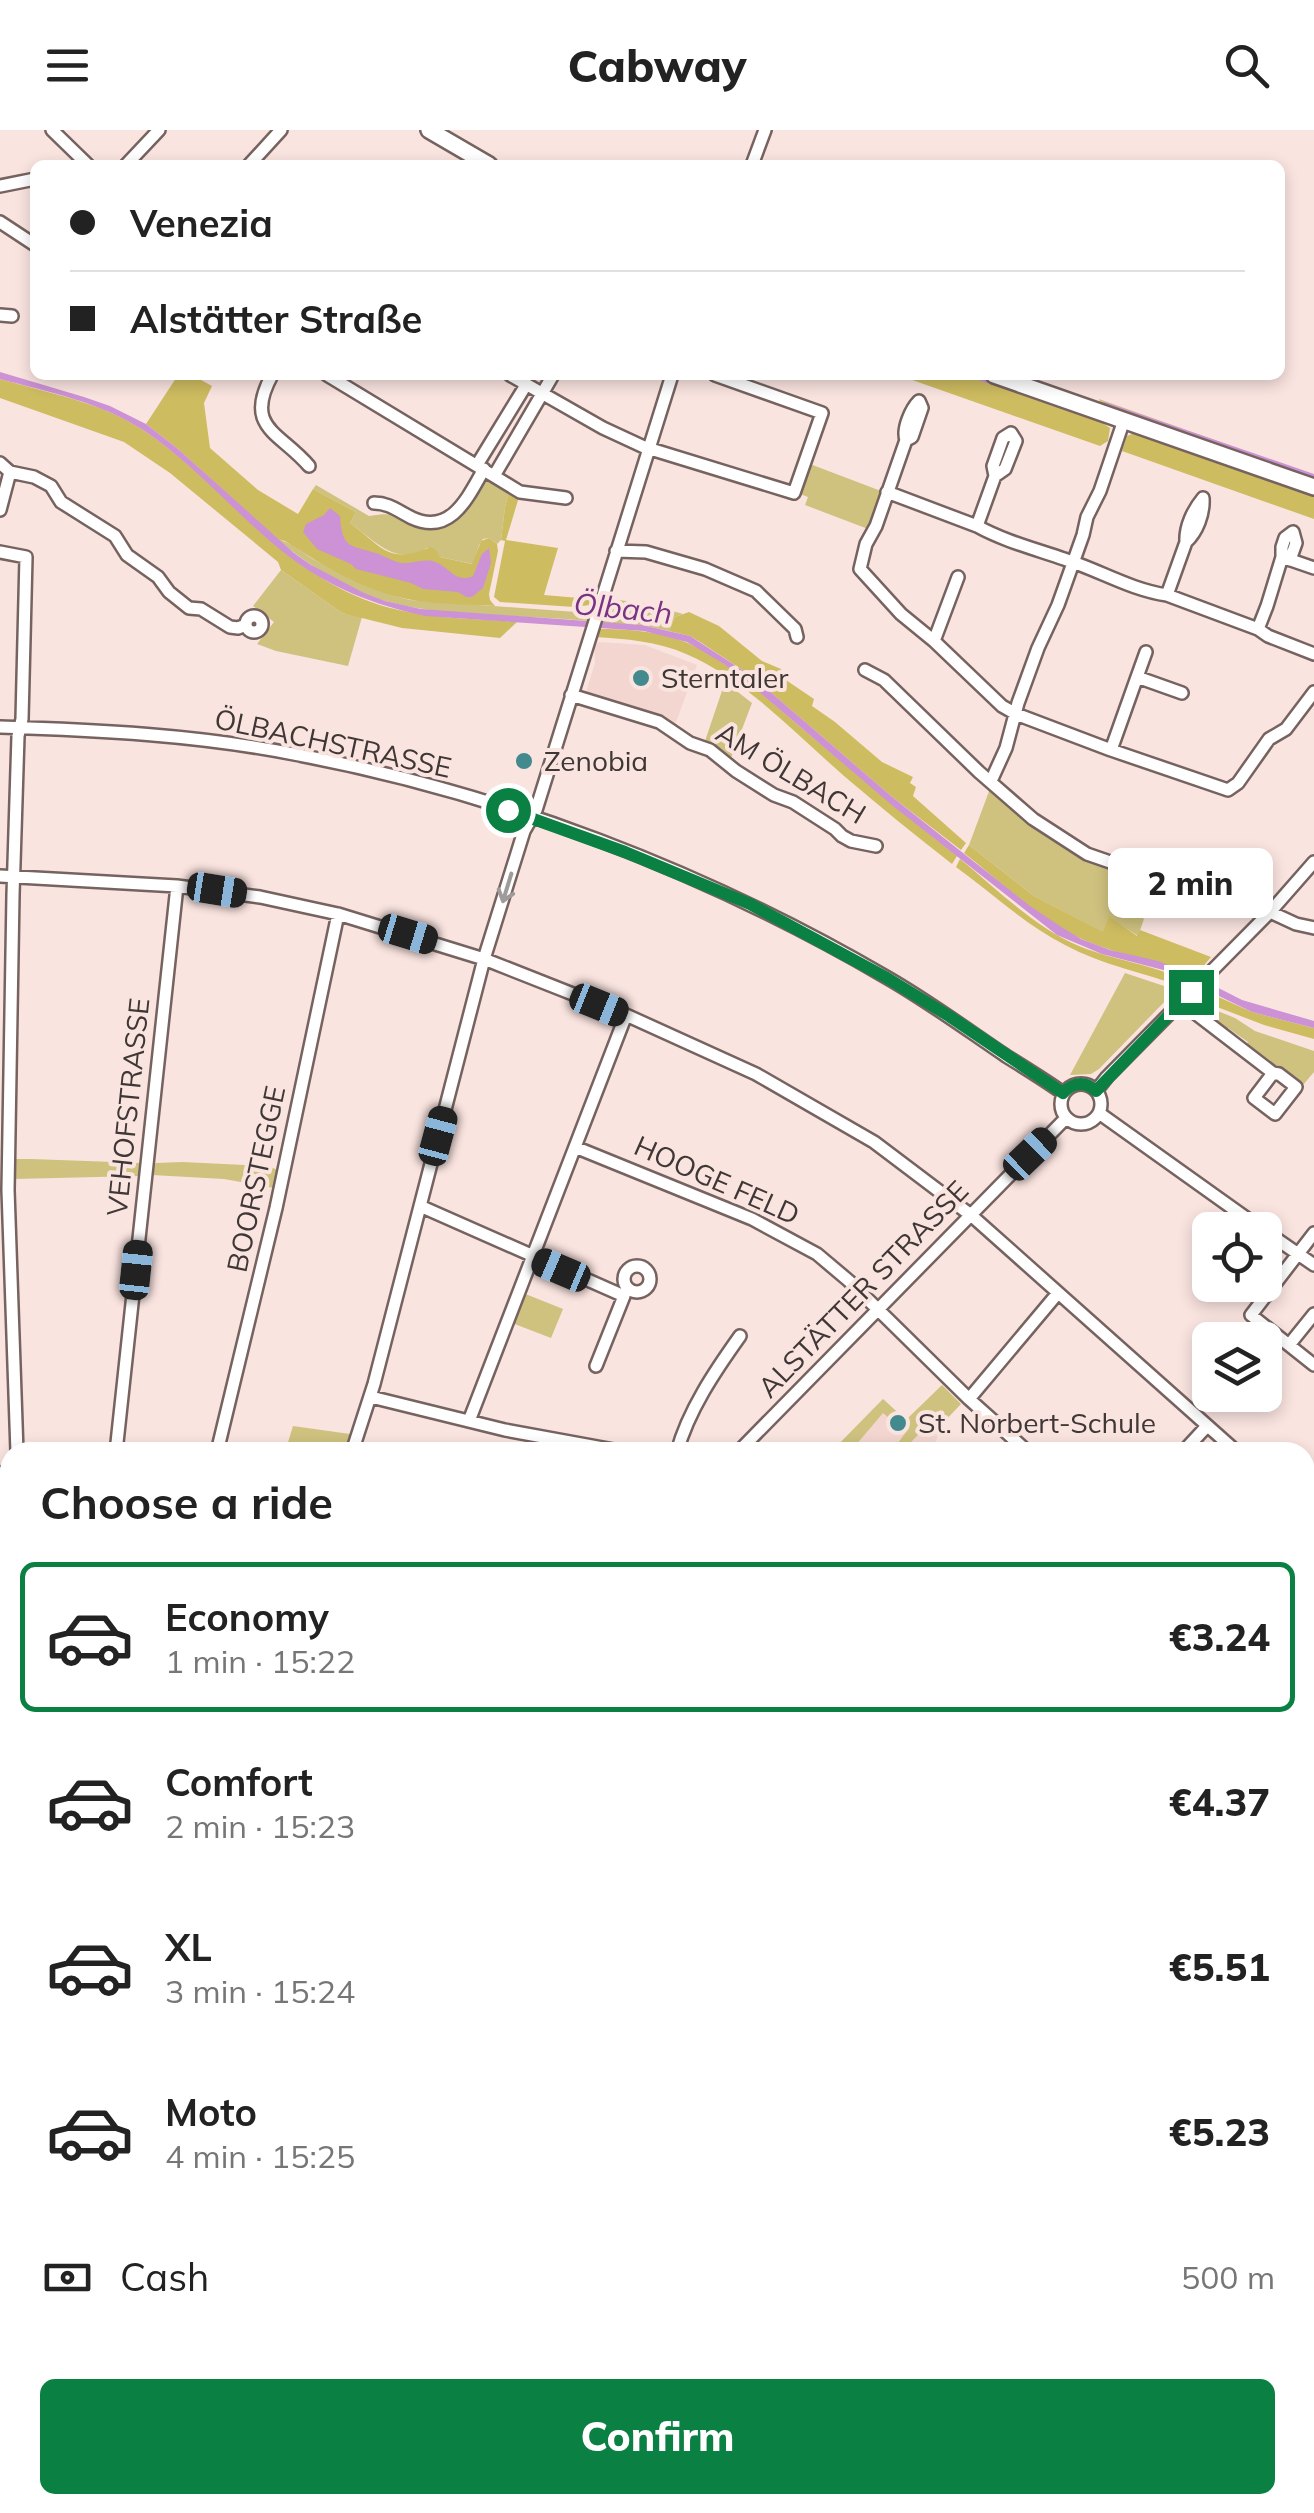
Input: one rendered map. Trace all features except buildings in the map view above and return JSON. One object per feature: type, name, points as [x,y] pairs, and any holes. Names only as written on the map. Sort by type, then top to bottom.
[{"type":"main road","points":[[428,130],[480,160]]},
{"type":"main road","points":[[1008,380],[1314,487]]},
{"type":"street","points":[[52,130],[83,160]]},
{"type":"street","points":[[131,160],[159,130]]},
{"type":"street","points":[[254,160],[281,130]]},
{"type":"street","points":[[754,160],[765,130]]},
{"type":"street","points":[[0,186],[30,180]]},
{"type":"street","points":[[0,222],[30,241]]},
{"type":"street","points":[[270,380],[261,398],[262,415],[271,433],[309,466]]},
{"type":"street","points":[[335,380],[520,492],[566,498]]},
{"type":"street","points":[[518,380],[602,428],[648,449],[794,493],[822,413],[729,380]]},
{"type":"street","points":[[485,470],[550,380]]},
{"type":"street","points":[[355,1442],[371,1396],[484,959],[670,380]]},
{"type":"street","points":[[374,502],[428,522],[447,518],[467,500],[485,470],[526,385]]},
{"type":"street","points":[[991,782],[1124,420]]},
{"type":"street","points":[[977,526],[995,476],[993,466],[1003,438],[1011,433]]},
{"type":"street","points":[[906,440],[860,569],[901,614],[1002,706],[1110,750],[1228,790],[1238,783],[1268,740],[1286,729],[1314,692]]},
{"type":"street","points":[[0,510],[5,467],[34,476],[50,486],[62,502],[115,536],[127,555],[158,577],[189,608],[201,609],[230,627],[246,626]]},
{"type":"street","points":[[887,492],[1258,629],[1314,654]]},
{"type":"street","points":[[1167,595],[1186,542]]},
{"type":"street","points":[[0,552],[26,557],[19,734],[7,876],[8,1190],[17,1442]]},
{"type":"street","points":[[616,552],[646,552],[672,558],[756,592],[783,616],[797,636]]},
{"type":"street","points":[[1258,629],[1286,559],[1314,568]]},
{"type":"street","points":[[934,641],[958,576]]},
{"type":"street","points":[[1110,750],[1146,652]]},
{"type":"street","points":[[865,670],[884,680],[1024,812],[1087,854],[1139,872],[1148,880]]},
{"type":"street","points":[[1137,677],[1182,692]]},
{"type":"street","name":"AM ÖLBACH","points":[[572,695],[659,722],[676,735],[720,756],[851,842],[876,846]]},
{"type":"street","name":"ÖLBACHSTRASSE","points":[[0,727],[19,734],[170,736],[280,751],[392,776],[532,817],[750,904],[949,1016],[1063,1093]]},
{"type":"street","points":[[1096,1091],[1314,862]]},
{"type":"street","points":[[7,876],[177,886],[260,897],[338,914],[484,959],[756,1074],[874,1142],[972,1216],[1225,1442]]},
{"type":"street","name":"VEHOFSTRASSE","points":[[117,1442],[177,886]]},
{"type":"street","points":[[1270,912],[1314,928]]},
{"type":"street","name":"BOORSTEGGE","points":[[219,1442],[276,1208],[338,914]]},
{"type":"street","points":[[1182,1003],[1272,1073]]},
{"type":"street","points":[[469,1421],[626,1016]]},
{"type":"street","points":[[1079,1084],[1096,1091],[1101,1104],[1099,1113],[1086,1123],[1066,1118],[1060,1104],[1063,1093],[1079,1084]]},
{"type":"street","points":[[1099,1113],[1237,1212]]},
{"type":"street","name":"ALSTÄTTER STRASSE","points":[[748,1442],[1066,1118]]},
{"type":"street","name":"HOOGE FELD","points":[[574,1147],[711,1201],[778,1231],[816,1254],[1016,1442]]},
{"type":"street","points":[[420,1206],[532,1257],[626,1292],[596,1366]]},
{"type":"street","points":[[1314,1233],[1251,1315],[1314,1365]]},
{"type":"street","points":[[1282,1243],[1314,1264]]},
{"type":"street","points":[[968,1400],[1058,1294]]},
{"type":"street","points":[[1289,1345],[1314,1314]]},
{"type":"street","points":[[679,1442],[695,1408],[740,1336]]},
{"type":"street","points":[[371,1396],[505,1430],[570,1442]]},
{"type":"street","points":[[1192,1442],[1207,1426]]},
{"type":"shaded area","points":[[0,372],[110,406],[146,424],[294,553],[364,593],[421,609],[642,625],[690,636],[753,677],[891,796],[1063,928],[1110,950],[1158,961],[1191,974],[1242,1000],[1314,1021],[1314,1028],[1252,1012],[1167,971],[1102,954],[1057,935],[893,806],[757,690],[687,642],[644,631],[425,616],[370,600],[335,585],[287,555],[181,459],[143,430],[92,405],[0,379]]},
{"type":"shaded area","points":[[0,379],[92,405],[127,420],[172,451],[281,548],[340,589],[409,612],[517,622],[500,638],[402,628],[342,613],[281,570],[278,562],[170,473],[124,442],[0,398]]},
{"type":"shaded area","points":[[175,380],[201,380],[212,386],[204,403],[210,448],[258,490],[298,514],[313,489],[356,512],[350,523],[395,554],[431,547],[440,557],[472,564],[481,541],[489,538],[497,544],[498,551],[489,594],[495,606],[407,599],[344,576],[277,539],[146,424]]},
{"type":"shaded area","points":[[912,380],[983,380],[1101,422],[1110,428],[1108,441],[1100,446]]},
{"type":"shaded area","points":[[1099,399],[1314,475],[1314,481],[1101,406]]},
{"type":"shaded area","points":[[1132,434],[1314,495],[1314,519],[1122,451],[1127,436]]},
{"type":"shaded area","points":[[810,464],[881,491],[868,529],[805,505],[808,497],[800,494]]},
{"type":"shaded area","points":[[491,481],[509,492],[501,540],[497,544],[483,539],[473,564],[440,557],[427,548],[406,555],[386,549],[350,523],[356,512],[313,489],[316,485],[369,516],[390,515],[427,529],[457,519],[483,483]]},
{"type":"shaded area","points":[[509,492],[519,497],[506,540],[558,548],[544,595],[591,599],[590,605],[500,602],[494,597]]},
{"type":"shaded area","points":[[330,508],[340,516],[346,541],[401,563],[432,561],[466,578],[473,576],[482,554],[489,548],[491,563],[483,588],[472,597],[423,589],[356,569],[317,549],[303,532],[306,524]]},
{"type":"shaded area","points":[[277,539],[348,577],[397,597],[590,613],[588,621],[460,613],[385,601],[328,576]]},
{"type":"shaded area","points":[[281,570],[342,613],[362,617],[348,666],[257,644],[274,622],[253,606]]},
{"type":"shaded area","points":[[612,599],[683,614],[675,617],[669,631],[599,623]]},
{"type":"shaded area","points":[[689,612],[719,626],[762,661],[781,669],[780,676],[814,699],[812,706],[882,762],[913,777],[913,796],[966,843],[961,850],[891,796],[753,677],[690,636],[669,631],[675,617]]},
{"type":"shaded area","points":[[598,629],[666,636],[718,659],[957,856],[952,864],[729,677],[664,646],[595,637]]},
{"type":"shaded area","name":"Sterntaler","points":[[594,645],[645,645],[697,665],[675,725],[646,711],[586,692],[595,663]]},
{"type":"shaded area","points":[[725,682],[752,703],[731,758],[705,741]]},
{"type":"shaded area","points":[[991,786],[1027,818],[1133,874],[1140,887],[1154,893],[1150,902],[1145,902],[1138,936],[1109,917],[1104,933],[1034,896],[969,845]]},
{"type":"shaded area","points":[[969,845],[1034,896],[1103,932],[1109,916],[1137,936],[1140,930],[1211,957],[1195,976],[1084,940],[1037,912],[964,853]]},
{"type":"shaded area","points":[[960,859],[1016,907],[1062,938],[1188,982],[1184,987],[1108,963],[1050,937],[956,867]]},
{"type":"shaded area","points":[[1125,973],[1173,989],[1173,993],[1099,1069],[1091,1074],[1070,1075]]},
{"type":"shaded area","points":[[1205,991],[1252,1012],[1314,1028],[1314,1039],[1199,1000]]},
{"type":"shaded area","points":[[1198,1003],[1255,1031],[1314,1051],[1314,1072],[1303,1085],[1278,1065],[1271,1066],[1246,1046],[1248,1042],[1196,1006]]},
{"type":"shaded area","points":[[15,1159],[141,1163],[139,1176],[14,1179]]},
{"type":"shaded area","points":[[156,1163],[268,1166],[278,1170],[274,1188],[224,1179],[152,1175]]},
{"type":"shaded area","points":[[523,1293],[563,1309],[551,1338],[512,1323]]},
{"type":"shaded area","points":[[942,1385],[961,1404],[940,1426],[919,1434],[911,1442],[899,1442],[906,1432],[883,1413],[858,1442],[841,1442],[883,1399],[906,1420]]},
{"type":"shaded area","name":"St. Norbert-Schule","points":[[883,1399],[906,1420],[919,1407],[940,1426],[936,1442],[841,1442]]},
{"type":"shaded area","points":[[293,1426],[350,1434],[347,1442],[288,1442]]},
{"type":"waterway","points":[[984,380],[1097,419]]},
{"type":"waterway","points":[[1104,404],[1314,476]]},
{"type":"place","name":"Sterntaler","points":[[641,678]]},
{"type":"place","name":"Zenobia","points":[[524,761]]},
{"type":"place","name":"St. Norbert-Schule","points":[[898,1423]]},
{"type":"route","points":[[508,810],[625,852],[750,904],[887,978],[1063,1093],[1079,1084],[1096,1091],[1191,992]]},
{"type":"water label","name":"Ölbach","points":[[623,609]]}]
